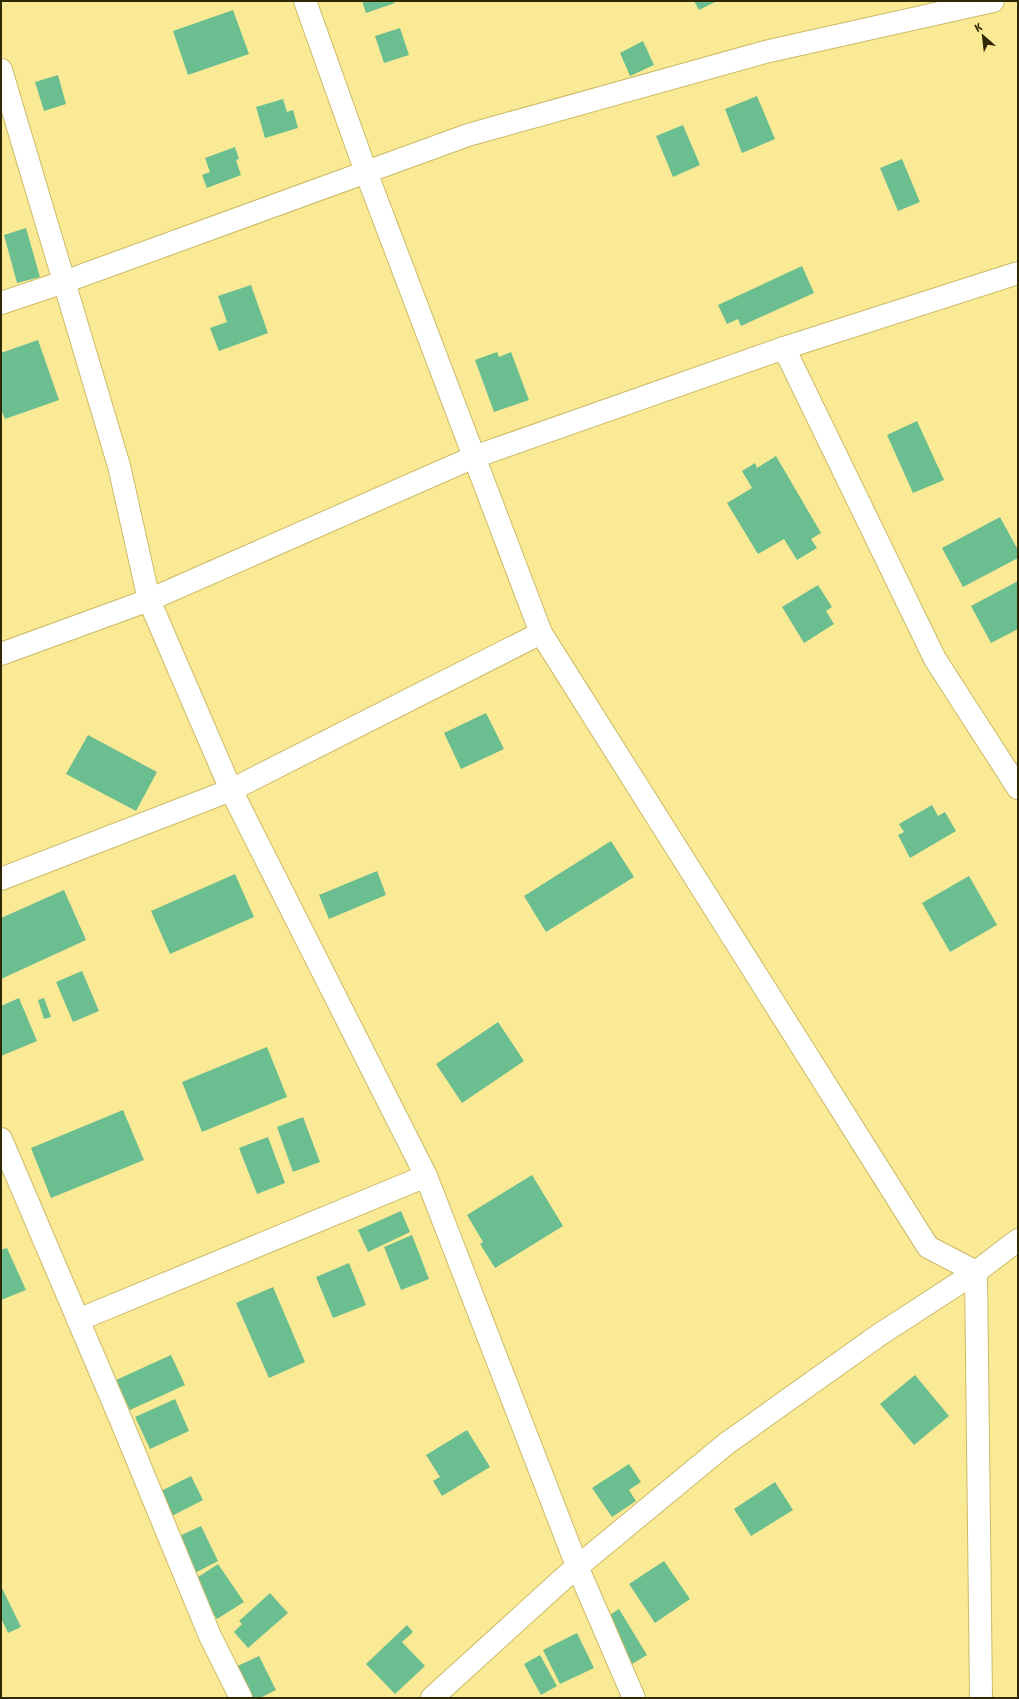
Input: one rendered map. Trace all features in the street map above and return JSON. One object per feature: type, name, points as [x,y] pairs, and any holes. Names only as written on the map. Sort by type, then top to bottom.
[{"type":"street","points":[[305,1],[366,172],[541,632],[928,1247],[976,1272]]},
{"type":"street","points":[[1,303],[64,282],[468,135],[764,52],[993,1]]},
{"type":"street","points":[[1,70],[119,466],[149,600],[231,790],[426,1176],[577,1566],[634,1698]]},
{"type":"street","points":[[1,654],[149,600],[474,457],[784,348],[1018,273]]},
{"type":"street","points":[[784,348],[935,659],[1018,788]]},
{"type":"street","points":[[1,880],[231,790],[541,632]]},
{"type":"street","points":[[1,1139],[210,1636],[241,1698]]},
{"type":"street","points":[[78,1320],[426,1176]]},
{"type":"street","points":[[432,1698],[577,1566],[726,1444],[879,1335],[976,1272],[1018,1240]]},
{"type":"street","points":[[976,1272],[981,1698]]},
{"type":"building","points":[[362,1],[394,1],[395,3],[366,13]]},
{"type":"building","points":[[694,1],[717,1],[699,10]]},
{"type":"building","points":[[233,10],[249,54],[188,75],[173,31]]},
{"type":"building","points":[[400,28],[409,55],[384,63],[375,36]]},
{"type":"building","points":[[643,41],[654,65],[630,76],[620,53]]},
{"type":"building","points":[[58,75],[66,104],[44,111],[35,82]]},
{"type":"building","points":[[757,96],[775,139],[742,153],[725,109]]},
{"type":"building","points":[[283,99],[287,112],[293,110],[298,128],[265,138],[256,107]]},
{"type":"building","points":[[683,125],[700,165],[673,177],[656,136]]},
{"type":"building","points":[[235,147],[239,159],[236,160],[241,175],[207,188],[202,175],[210,172],[205,158]]},
{"type":"building","points":[[902,159],[920,202],[898,211],[880,168]]},
{"type":"building","points":[[26,228],[40,277],[17,283],[4,235]]},
{"type":"building","points":[[802,266],[814,293],[741,326],[738,319],[727,324],[718,305]]},
{"type":"building","points":[[251,285],[268,333],[219,351],[210,328],[227,322],[218,296]]},
{"type":"building","points":[[38,340],[59,400],[5,419],[1,409],[1,353]]},
{"type":"building","points":[[497,352],[499,357],[511,352],[529,400],[494,412],[475,360]]},
{"type":"building","points":[[917,421],[944,480],[913,493],[887,435]]},
{"type":"building","points":[[776,456],[821,533],[811,539],[817,548],[797,560],[784,539],[758,554],[727,503],[752,488],[742,471],[755,463],[757,468]]},
{"type":"building","points":[[1000,517],[1018,550],[1018,558],[963,587],[942,548]]},
{"type":"building","points":[[1018,581],[1018,629],[991,643],[971,606]]},
{"type":"building","points":[[818,585],[832,607],[826,611],[834,624],[804,643],[782,607]]},
{"type":"building","points":[[486,713],[504,749],[461,769],[444,733]]},
{"type":"building","points":[[88,735],[157,772],[136,811],[66,774]]},
{"type":"building","points":[[932,805],[938,816],[945,812],[956,831],[910,858],[898,835],[904,832],[899,824]]},
{"type":"building","points":[[611,841],[634,877],[546,932],[524,896]]},
{"type":"building","points":[[377,871],[386,895],[329,919],[319,895]]},
{"type":"building","points":[[235,874],[254,917],[170,954],[151,911]]},
{"type":"building","points":[[969,876],[997,925],[950,952],[922,903]]},
{"type":"building","points":[[64,890],[86,940],[1,979],[1,918]]},
{"type":"building","points":[[82,971],[99,1011],[73,1022],[56,982]]},
{"type":"building","points":[[19,998],[37,1041],[1,1056],[1,1006]]},
{"type":"building","points":[[44,998],[51,1017],[44,1019],[38,1000]]},
{"type":"building","points":[[498,1022],[524,1061],[462,1103],[436,1064]]},
{"type":"building","points":[[267,1047],[287,1097],[202,1132],[182,1082]]},
{"type":"building","points":[[123,1110],[144,1160],[51,1198],[31,1148]]},
{"type":"building","points":[[303,1117],[320,1162],[293,1172],[277,1127]]},
{"type":"building","points":[[268,1137],[285,1183],[257,1194],[239,1148]]},
{"type":"building","points":[[532,1175],[563,1226],[495,1268],[480,1244],[483,1242],[467,1215]]},
{"type":"building","points":[[401,1211],[410,1232],[368,1252],[358,1230]]},
{"type":"building","points":[[412,1235],[429,1279],[401,1290],[384,1247]]},
{"type":"building","points":[[7,1248],[26,1290],[1,1300],[1,1250]]},
{"type":"building","points":[[349,1263],[366,1305],[333,1318],[316,1277]]},
{"type":"building","points":[[273,1287],[305,1362],[269,1378],[236,1303]]},
{"type":"building","points":[[171,1355],[185,1385],[130,1410],[116,1380]]},
{"type":"building","points":[[915,1375],[949,1416],[914,1445],[880,1404]]},
{"type":"building","points":[[175,1399],[189,1431],[150,1449],[135,1417]]},
{"type":"building","points":[[467,1430],[490,1467],[442,1496],[433,1481],[440,1477],[426,1455]]},
{"type":"building","points":[[629,1464],[641,1482],[629,1490],[636,1501],[612,1517],[592,1488]]},
{"type":"building","points":[[191,1476],[203,1500],[166,1519],[153,1495]]},
{"type":"building","points":[[775,1482],[793,1510],[751,1536],[734,1509]]},
{"type":"building","points":[[201,1526],[218,1561],[193,1574],[175,1538]]},
{"type":"building","points":[[664,1561],[690,1599],[655,1623],[629,1584]]},
{"type":"building","points":[[218,1564],[244,1602],[217,1619],[192,1581]]},
{"type":"building","points":[[1,1586],[21,1627],[8,1633],[1,1618]]},
{"type":"building","points":[[270,1593],[288,1613],[248,1648],[234,1632],[242,1624],[239,1621]]},
{"type":"building","points":[[619,1609],[647,1655],[632,1664],[605,1618]]},
{"type":"building","points":[[407,1625],[413,1632],[402,1642],[425,1666],[395,1694],[366,1664]]},
{"type":"building","points":[[577,1633],[594,1668],[560,1684],[543,1650]]},
{"type":"building","points":[[540,1655],[557,1686],[541,1695],[524,1664]]},
{"type":"building","points":[[259,1656],[276,1690],[260,1698],[248,1698],[233,1668]]}]
